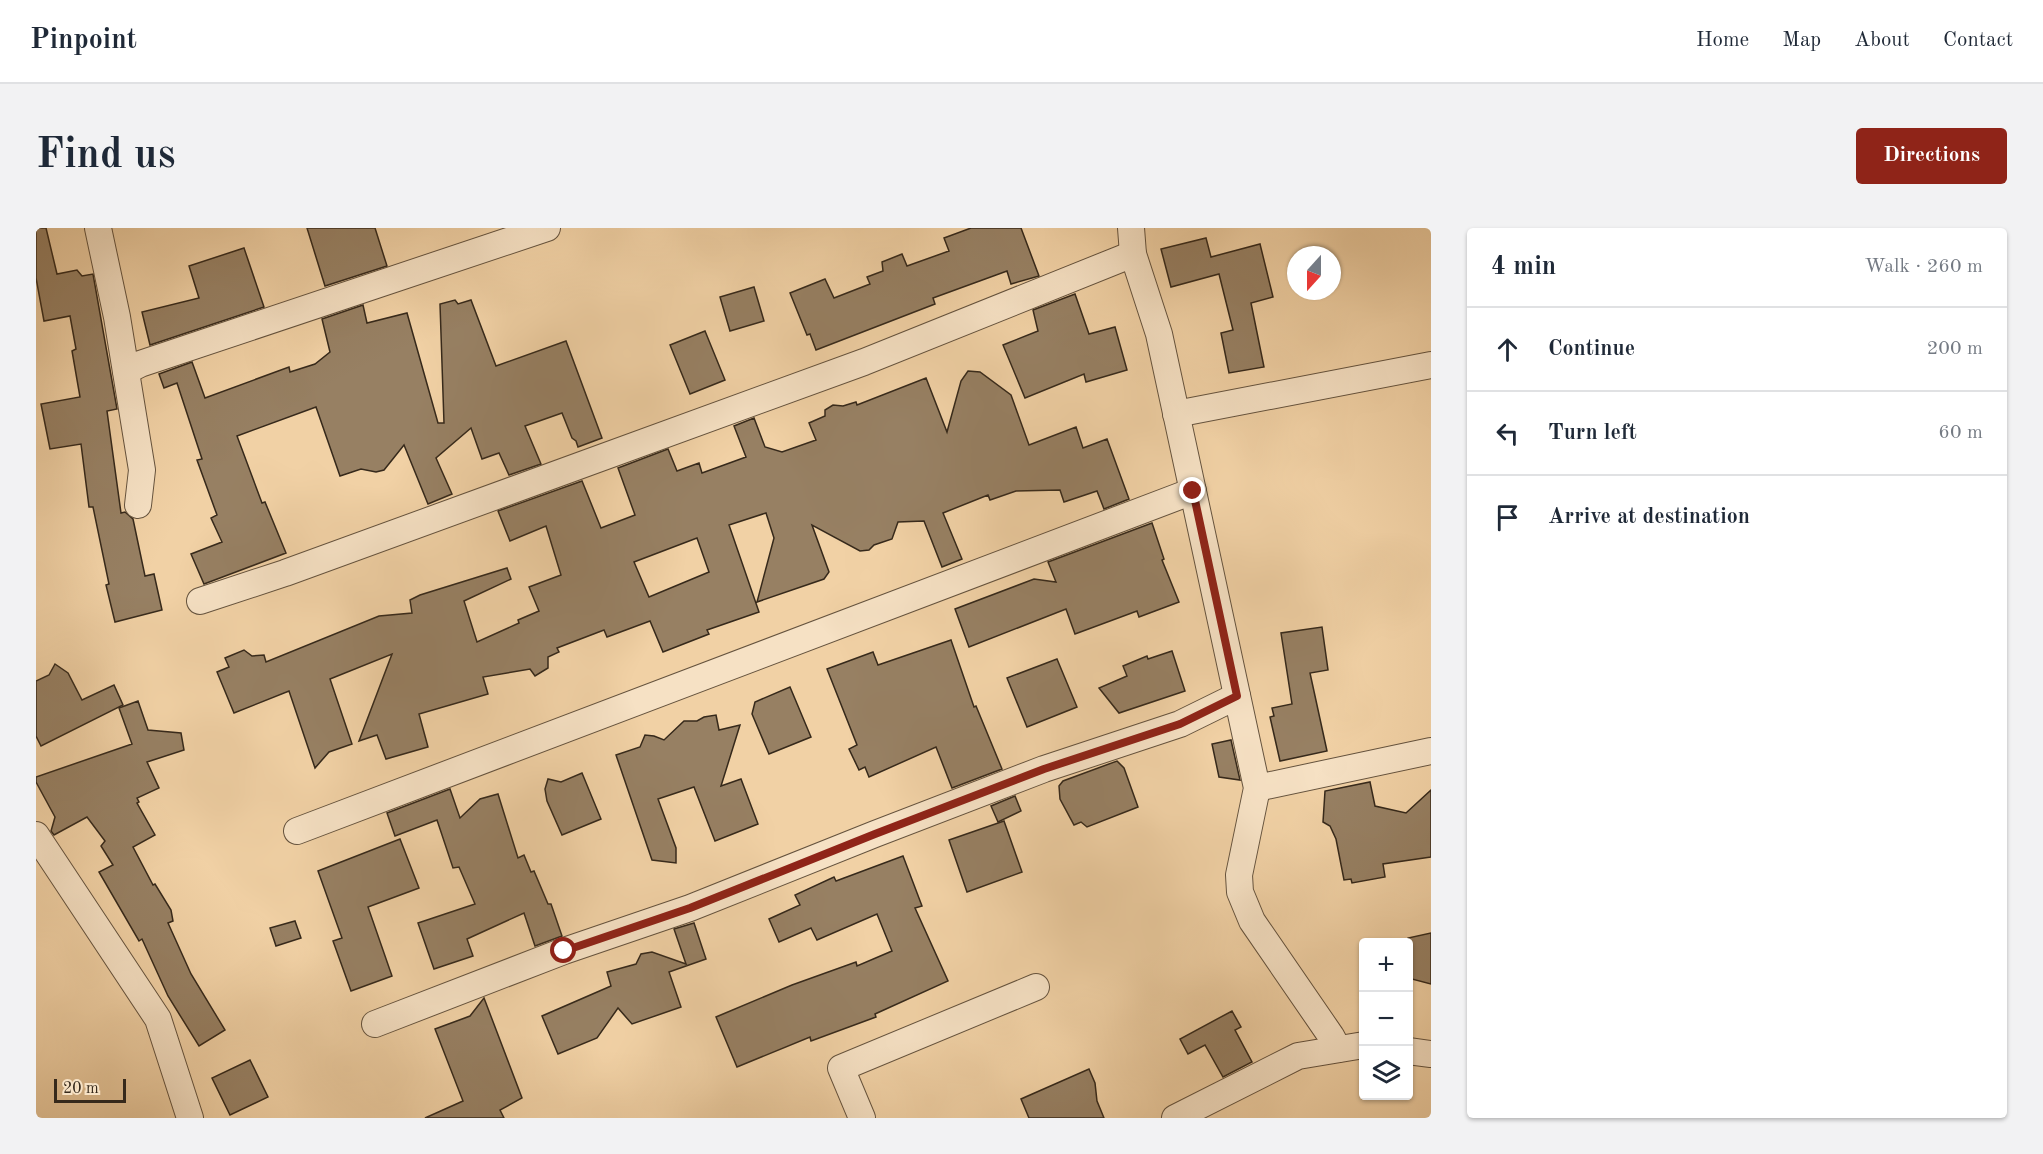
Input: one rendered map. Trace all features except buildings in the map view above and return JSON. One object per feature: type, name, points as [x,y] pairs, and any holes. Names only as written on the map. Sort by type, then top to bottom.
[{"type":"street","points":[[98,228],[117,317],[142,470],[138,505]]},
{"type":"street","points":[[126,371],[140,364],[547,228]]},
{"type":"street","points":[[1131,228],[1133,254],[1159,334],[1257,788],[1239,875],[1240,892],[1252,921],[1331,1035],[1338,1049]]},
{"type":"street","points":[[200,601],[285,573],[864,362],[1133,254]]},
{"type":"street","points":[[1176,414],[1431,365]]},
{"type":"street","points":[[297,831],[1193,491]]},
{"type":"street","points":[[375,1024],[564,951],[690,908],[1044,769],[1180,724],[1237,696]]},
{"type":"street","points":[[1257,788],[1431,751]]},
{"type":"street","points":[[36,835],[158,1019],[190,1118]]},
{"type":"street","points":[[862,1118],[841,1068],[1036,987]]},
{"type":"street","points":[[1175,1118],[1298,1056],[1359,1047]]},
{"type":"street","points":[[1413,1052],[1431,1054]]},
{"type":"route","points":[[564,951],[690,908],[1044,769],[1180,724],[1237,696],[1193,491]]}]
